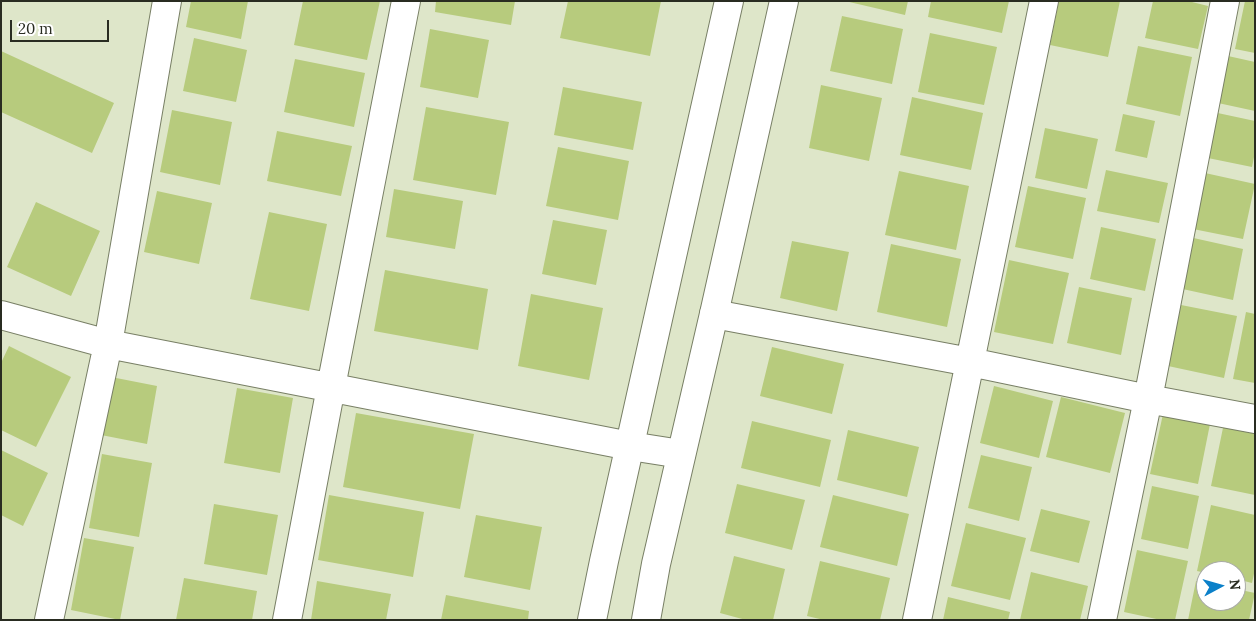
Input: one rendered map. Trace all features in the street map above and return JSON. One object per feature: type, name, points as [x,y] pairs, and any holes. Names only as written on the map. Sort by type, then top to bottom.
[{"type":"street","points":[[49,620],[108,344],[168,1]]},
{"type":"street","points":[[287,620],[406,1]]},
{"type":"street","points":[[592,620],[730,1]]},
{"type":"street","points":[[646,620],[656,564],[784,1]]},
{"type":"street","points":[[917,620],[1044,1]]},
{"type":"street","points":[[1102,620],[1148,399],[1225,1]]},
{"type":"street","points":[[714,314],[970,362],[1255,419]]},
{"type":"street","points":[[1,315],[108,344],[630,446],[681,454]]},
{"type":"building","points":[[191,1],[248,1],[241,39],[186,27]]},
{"type":"building","points":[[303,1],[380,1],[367,60],[294,45]]},
{"type":"building","points":[[436,1],[515,1],[511,25],[435,12]]},
{"type":"building","points":[[568,1],[661,1],[650,56],[560,38]]},
{"type":"building","points":[[845,1],[908,1],[905,15]]},
{"type":"building","points":[[931,1],[1009,1],[1002,33],[928,17]]},
{"type":"building","points":[[1059,1],[1120,1],[1108,57],[1050,45]]},
{"type":"building","points":[[1153,1],[1188,1],[1208,6],[1198,49],[1145,38]]},
{"type":"building","points":[[1245,1],[1255,1],[1255,53],[1235,49]]},
{"type":"building","points":[[842,16],[903,29],[892,84],[830,71]]},
{"type":"building","points":[[430,29],[489,40],[478,98],[420,87]]},
{"type":"building","points":[[930,33],[997,47],[984,105],[918,92]]},
{"type":"building","points":[[194,38],[247,50],[236,102],[183,91]]},
{"type":"building","points":[[1138,46],[1192,57],[1180,116],[1126,104]]},
{"type":"building","points":[[1,51],[114,103],[92,153],[1,112]]},
{"type":"building","points":[[1228,56],[1255,62],[1255,111],[1218,103]]},
{"type":"building","points":[[295,59],[365,73],[354,127],[284,112]]},
{"type":"building","points":[[821,85],[882,98],[869,161],[809,148]]},
{"type":"building","points":[[563,87],[642,102],[633,150],[554,135]]},
{"type":"building","points":[[912,97],[983,113],[971,170],[900,155]]},
{"type":"building","points":[[426,107],[509,122],[496,195],[413,180]]},
{"type":"building","points":[[172,110],[232,122],[220,185],[160,172]]},
{"type":"building","points":[[1213,112],[1255,121],[1255,152],[1252,167],[1203,157]]},
{"type":"building","points":[[1123,114],[1155,121],[1147,158],[1115,151]]},
{"type":"building","points":[[1045,128],[1098,139],[1087,189],[1035,178]]},
{"type":"building","points":[[277,131],[352,146],[341,196],[267,181]]},
{"type":"building","points":[[558,147],[629,161],[618,220],[546,206]]},
{"type":"building","points":[[1106,170],[1168,183],[1159,223],[1097,211]]},
{"type":"building","points":[[899,171],[969,186],[956,250],[885,235]]},
{"type":"building","points":[[1205,173],[1255,184],[1243,239],[1193,229]]},
{"type":"building","points":[[1028,186],[1086,198],[1073,259],[1015,247]]},
{"type":"building","points":[[394,189],[463,201],[455,249],[386,237]]},
{"type":"building","points":[[157,191],[212,203],[199,264],[144,252]]},
{"type":"building","points":[[36,202],[100,231],[71,296],[7,267]]},
{"type":"building","points":[[269,212],[327,224],[309,311],[250,299]]},
{"type":"building","points":[[553,220],[607,230],[596,285],[542,274]]},
{"type":"building","points":[[1101,227],[1156,239],[1145,291],[1090,279]]},
{"type":"building","points":[[1189,237],[1243,249],[1233,300],[1178,288]]},
{"type":"building","points":[[792,241],[849,252],[837,311],[780,298]]},
{"type":"building","points":[[891,244],[961,259],[947,327],[877,312]]},
{"type":"building","points":[[1009,260],[1069,273],[1053,344],[994,332]]},
{"type":"building","points":[[385,270],[488,289],[478,350],[374,331]]},
{"type":"building","points":[[1079,287],[1132,298],[1121,355],[1067,343]]},
{"type":"building","points":[[531,294],[603,308],[589,380],[518,366]]},
{"type":"building","points":[[1181,305],[1237,316],[1224,378],[1168,366]]},
{"type":"building","points":[[1246,312],[1255,314],[1255,383],[1233,379]]},
{"type":"building","points":[[9,346],[71,377],[36,447],[1,430],[1,363]]},
{"type":"building","points":[[772,347],[844,364],[832,414],[760,396]]},
{"type":"building","points":[[106,376],[157,386],[147,444],[96,434]]},
{"type":"building","points":[[994,386],[1053,401],[1039,458],[980,443]]},
{"type":"building","points":[[237,388],[293,398],[280,473],[224,463]]},
{"type":"building","points":[[1061,397],[1125,413],[1110,473],[1046,457]]},
{"type":"building","points":[[356,413],[474,434],[460,509],[343,487]]},
{"type":"building","points":[[1163,414],[1210,424],[1198,484],[1150,474]]},
{"type":"building","points":[[752,421],[831,440],[820,487],[741,468]]},
{"type":"building","points":[[1224,423],[1255,429],[1255,495],[1211,486]]},
{"type":"building","points":[[848,430],[919,447],[907,497],[837,480]]},
{"type":"building","points":[[1,450],[48,473],[23,526],[1,515]]},
{"type":"building","points":[[102,454],[152,463],[139,537],[89,528]]},
{"type":"building","points":[[981,455],[1032,467],[1019,521],[968,508]]},
{"type":"building","points":[[737,484],[805,500],[792,550],[725,533]]},
{"type":"building","points":[[1152,486],[1199,496],[1188,549],[1141,539]]},
{"type":"building","points":[[329,495],[424,512],[413,577],[318,560]]},
{"type":"building","points":[[833,495],[909,514],[897,566],[820,547]]},
{"type":"building","points":[[214,504],[278,515],[267,575],[204,564]]},
{"type":"building","points":[[1211,505],[1255,515],[1255,569],[1252,583],[1246,582],[1246,561],[1199,561]]},
{"type":"building","points":[[1041,509],[1090,521],[1079,563],[1030,551]]},
{"type":"building","points":[[476,515],[542,527],[530,590],[464,577]]},
{"type":"building","points":[[966,523],[1026,538],[1010,600],[951,586]]},
{"type":"building","points":[[84,538],[134,547],[120,620],[71,610]]},
{"type":"building","points":[[1137,550],[1188,561],[1175,620],[1161,620],[1124,612]]},
{"type":"building","points":[[734,556],[785,569],[773,620],[746,620],[720,613]]},
{"type":"building","points":[[820,561],[890,578],[880,620],[824,620],[807,616]]},
{"type":"building","points":[[1031,572],[1088,586],[1080,620],[1020,620]]},
{"type":"building","points":[[184,578],[257,591],[252,620],[176,620]]},
{"type":"building","points":[[317,581],[391,594],[386,620],[311,620]]},
{"type":"building","points":[[1196,581],[1196,611],[1246,611],[1246,591],[1255,593],[1249,620],[1188,620]]},
{"type":"building","points":[[446,595],[529,611],[528,620],[441,620]]},
{"type":"building","points":[[948,597],[1010,612],[1008,620],[943,620]]}]
